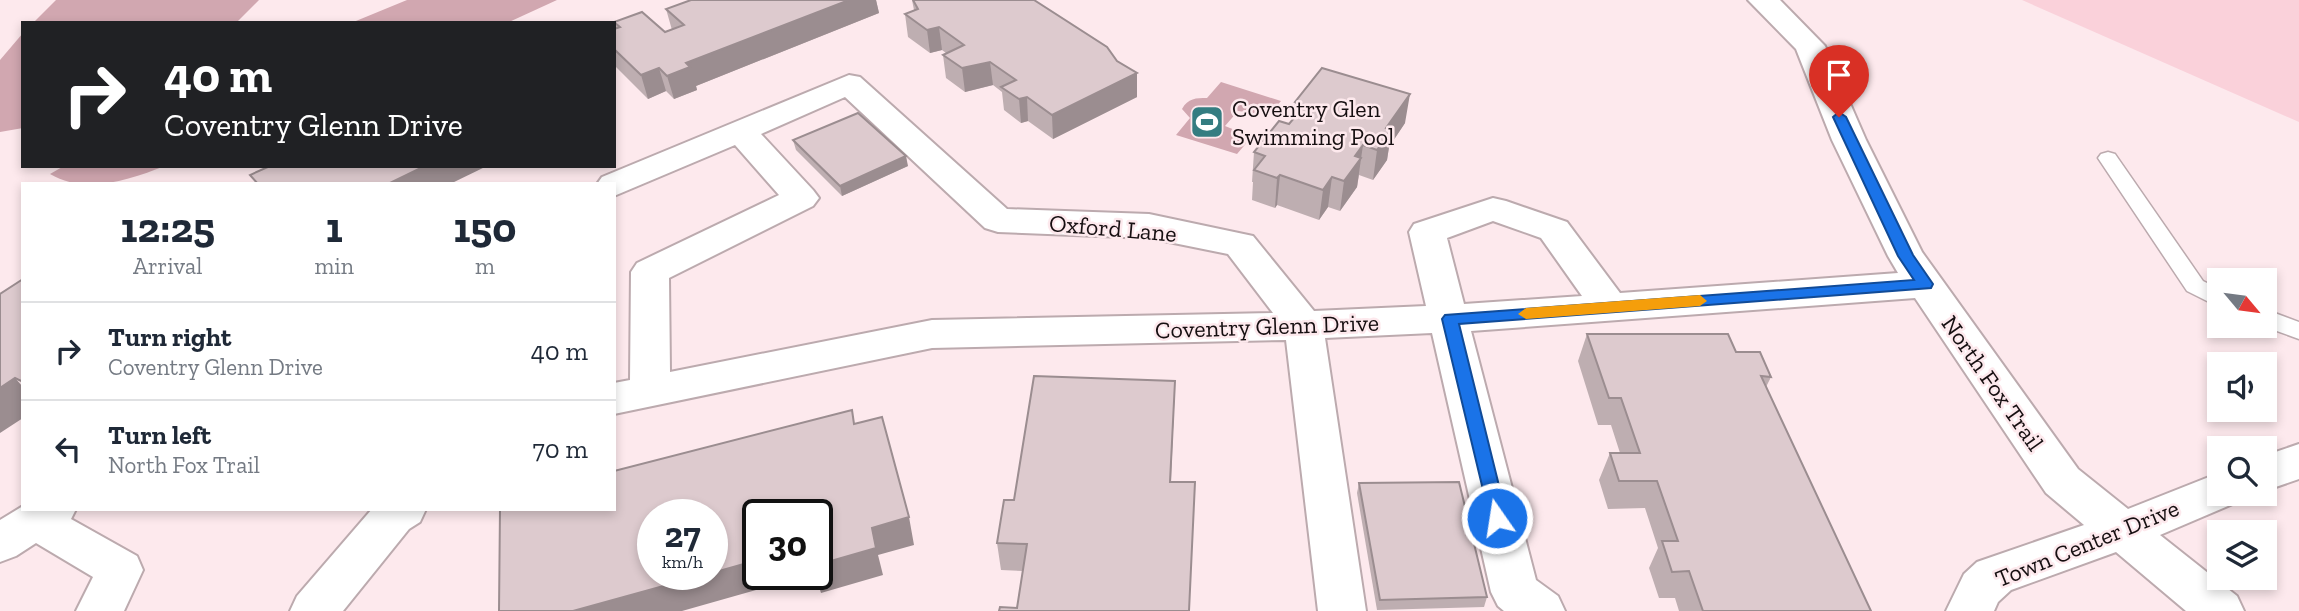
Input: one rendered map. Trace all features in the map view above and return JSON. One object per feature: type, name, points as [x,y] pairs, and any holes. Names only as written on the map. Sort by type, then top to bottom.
[{"type":"street","name":"North Fox Trail","points":[[1763,0],[1810,46],[1849,140],[1906,256],[2062,481],[2220,611]]},
{"type":"street","name":"Oxford Lane","points":[[616,185],[849,84],[998,220],[1149,226],[1240,245],[1304,326]]},
{"type":"street","points":[[632,396],[650,272],[801,198],[740,131]]},
{"type":"street","points":[[1541,611],[1515,592],[1427,232],[1493,209],[1555,230],[1610,307]]},
{"type":"street","name":"Coventry Glenn Drive","points":[[632,396],[932,334],[1304,326],[1450,319],[1925,284]]},
{"type":"street","points":[[1304,326],[1342,611]]},
{"type":"street","points":[[2277,469],[2299,461]]},
{"type":"street","name":"Town Center Drive","points":[[1970,611],[1981,588],[1994,576],[2121,531],[2207,496]]},
{"type":"street","points":[[314,611],[391,512]]},
{"type":"street","points":[[31,525],[121,570],[100,611]]},
{"type":"lane","points":[[2108,158],[2195,286],[2207,292]]},
{"type":"lane","points":[[2277,322],[2299,331]]},
{"type":"shaded area","points":[[56,0],[259,0],[238,21],[35,21]]},
{"type":"shaded area","points":[[407,0],[557,0],[511,21],[356,21]]},
{"type":"shaded area","points":[[2022,0],[2299,0],[2299,122]]},
{"type":"shaded area","points":[[21,35],[21,128],[0,132],[0,60]]},
{"type":"shaded area","name":"Coventry Glen Swimming Pool","points":[[1221,82],[1281,101],[1269,115],[1238,111],[1225,126],[1240,132],[1238,134],[1249,140],[1237,154],[1176,135],[1190,118],[1182,109],[1184,105],[1193,99],[1207,98]]},
{"type":"shaded area","points":[[60,168],[159,168],[112,182],[71,182],[50,174]]},
{"type":"building","points":[[691,0],[849,0],[686,63],[690,67],[667,76],[659,68],[641,75],[616,51],[616,28],[620,27],[616,21],[642,12],[665,32],[684,25],[666,9]]},
{"type":"building","points":[[913,0],[1034,0],[1107,47],[1117,61],[1137,73],[1052,115],[1027,97],[1019,99],[1001,87],[1016,80],[990,62],[962,68],[943,55],[964,45],[939,27],[927,30],[905,14],[918,9]]},
{"type":"building","points":[[1322,68],[1410,94],[1386,128],[1391,130],[1377,150],[1363,145],[1355,156],[1361,158],[1344,181],[1332,177],[1323,190],[1280,175],[1277,178],[1254,170],[1265,156],[1254,152],[1279,121],[1289,124],[1305,105],[1295,102]]},
{"type":"building","points":[[858,113],[906,156],[840,186],[793,140]]},
{"type":"building","points":[[266,168],[421,168],[392,182],[256,182],[250,175]]},
{"type":"building","points":[[21,280],[21,381],[15,378],[0,388],[0,294]]},
{"type":"building","points":[[1587,334],[1728,334],[1736,352],[1760,352],[1771,377],[1761,376],[1871,611],[1703,611],[1689,571],[1672,572],[1662,541],[1678,541],[1657,481],[1619,481],[1610,453],[1640,453],[1621,398],[1609,398]]},
{"type":"building","points":[[1034,376],[1175,381],[1170,482],[1195,482],[1189,611],[999,611],[1000,607],[1017,608],[1027,544],[997,543],[1004,500],[1014,500]]},
{"type":"building","points":[[852,410],[854,424],[882,417],[909,517],[872,528],[876,548],[833,560],[833,499],[742,499],[742,565],[728,568],[728,499],[637,499],[637,590],[649,590],[573,611],[499,611],[500,511],[616,511],[616,470]]},
{"type":"building","points":[[1459,482],[1487,597],[1380,600],[1359,483]]},
{"type":"slow traffic","points":[[1526,314],[1700,301]]},
{"type":"place","name":"Coventry Glen Swimming Pool","points":[[1207,122]]},
{"type":"route","points":[[1497,518],[1450,319],[1925,284],[1906,256],[1839,117]]}]
